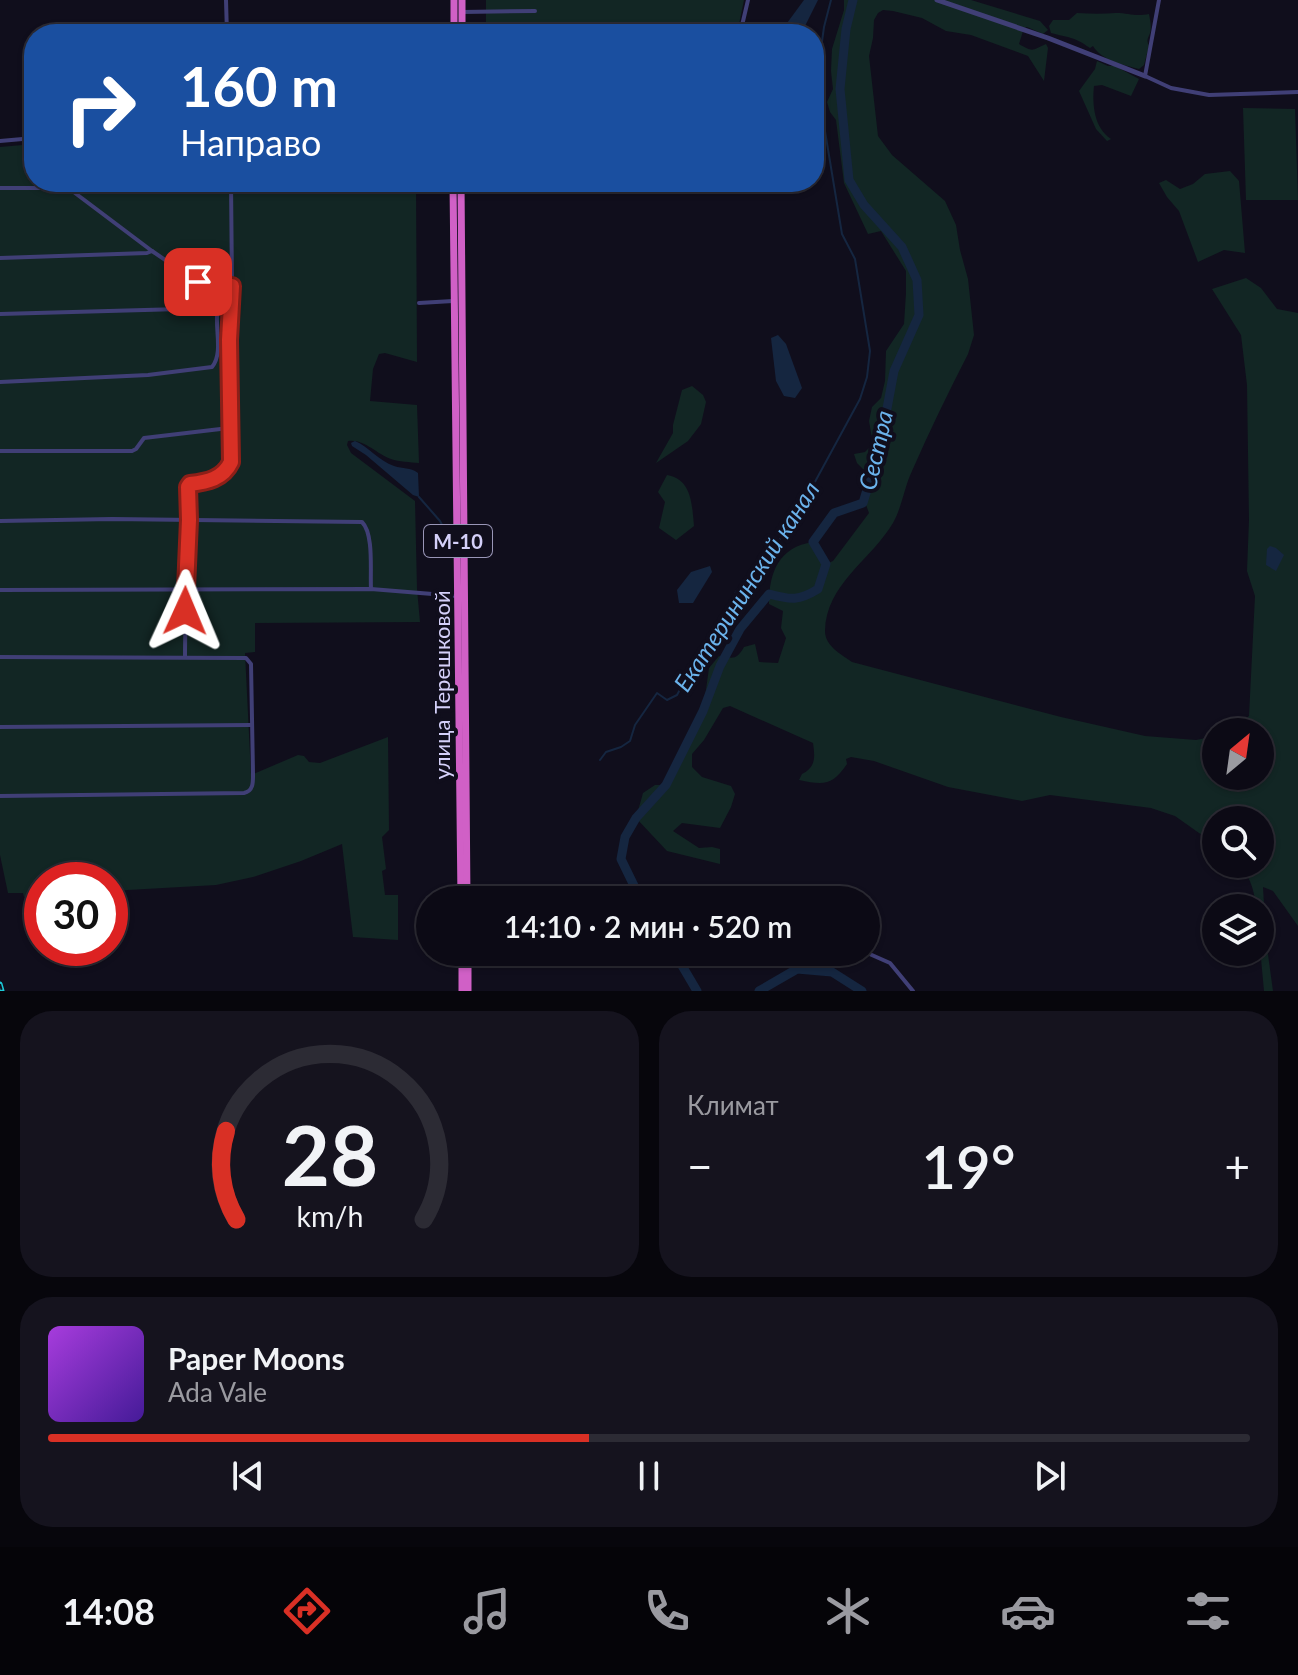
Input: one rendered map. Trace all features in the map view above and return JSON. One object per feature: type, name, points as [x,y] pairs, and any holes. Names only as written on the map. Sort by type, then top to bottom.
[{"type":"highway","points":[[454,0],[454,24]]},
{"type":"highway","points":[[462,0],[462,24]]},
{"type":"highway","name":"улица Терешковой","points":[[453,192],[461,886]]},
{"type":"highway","name":"улица Терешковой","points":[[461,192],[467,886]]},
{"type":"highway","points":[[462,991],[464,966]]},
{"type":"highway","points":[[466,966],[468,991]]},
{"type":"street","points":[[226,0],[227,24]]},
{"type":"street","points":[[742,24],[748,0]]},
{"type":"street","points":[[937,0],[1048,38],[1171,88],[1209,95],[1298,92]]},
{"type":"street","points":[[1145,76],[1159,0]]},
{"type":"street","points":[[462,12],[535,11]]},
{"type":"street","points":[[0,141],[24,139]]},
{"type":"street","points":[[0,188],[24,188]]},
{"type":"street","points":[[74,192],[221,298]]},
{"type":"street","points":[[185,657],[188,487],[211,481],[228,469],[231,462],[231,192]]},
{"type":"street","points":[[0,258],[152,251]]},
{"type":"street","points":[[0,382],[148,375],[212,367],[217,359],[217,308],[232,286]]},
{"type":"street","points":[[419,303],[456,301]]},
{"type":"street","points":[[0,314],[217,308]]},
{"type":"street","points":[[0,451],[132,451],[144,438],[229,428]]},
{"type":"street","points":[[0,521],[362,522],[369,535],[371,589]]},
{"type":"street","points":[[0,590],[371,589],[459,596]]},
{"type":"street","points":[[0,657],[241,657],[249,660],[253,773],[248,792],[0,796]]},
{"type":"street","points":[[0,727],[251,725]]},
{"type":"street","points":[[880,959],[890,963],[913,991]]},
{"type":"green space","points":[[486,0],[744,0],[739,24],[486,24]]},
{"type":"green space","points":[[844,0],[971,0],[1040,21],[1048,30],[1043,34],[1024,28],[1019,44],[1033,50],[1046,44],[1048,48],[1044,81],[1028,56],[971,35],[946,31],[922,18],[893,11],[883,10],[874,20],[869,56],[878,136],[892,155],[945,201],[956,225],[968,279],[974,335],[968,354],[912,471],[893,523],[833,600],[827,614],[825,631],[828,641],[852,662],[1061,717],[1145,736],[1202,739],[1202,790],[1274,790],[1274,718],[1247,718],[1255,596],[1247,571],[1247,385],[1241,335],[1212,289],[1246,278],[1261,288],[1277,309],[1298,313],[1298,926],[1273,891],[1263,887],[1263,894],[1254,894],[1248,878],[1274,878],[1274,806],[1202,806],[1202,835],[1175,816],[1151,808],[1050,795],[1022,801],[948,787],[874,761],[851,757],[846,759],[847,764],[832,780],[821,783],[799,780],[812,765],[813,743],[730,706],[723,708],[692,754],[692,767],[702,777],[731,786],[735,794],[731,807],[720,828],[682,823],[673,831],[699,848],[720,849],[720,864],[667,851],[636,818],[643,793],[655,785],[667,785],[703,711],[709,668],[719,656],[734,658],[744,647],[755,644],[759,662],[778,663],[786,638],[781,628],[783,611],[769,604],[774,572],[784,555],[813,542],[826,564],[833,561],[869,513],[862,494],[866,472],[857,463],[854,454],[865,452],[873,444],[869,421],[872,407],[881,398],[886,351],[904,324],[906,271],[881,231],[868,234],[844,183],[836,120],[827,102],[833,89],[832,49]]},
{"type":"green space","points":[[1077,13],[1149,14],[1151,28],[1144,65],[1139,69],[1120,64],[1101,55],[1093,46],[1090,48],[1075,39],[1051,33],[1049,26],[1053,20],[1069,20]]},
{"type":"green space","points":[[1097,61],[1115,66],[1139,79],[1131,96],[1102,85],[1094,86],[1095,115],[1101,129],[1111,139],[1107,141],[1096,129],[1079,91],[1095,69]]},
{"type":"green space","points":[[1243,108],[1295,109],[1298,200],[1246,200]]},
{"type":"green space","points":[[24,145],[24,192],[416,192],[417,362],[379,354],[373,369],[370,401],[417,405],[419,463],[391,459],[360,442],[348,441],[347,445],[351,453],[415,501],[420,622],[255,623],[255,652],[245,653],[251,775],[298,755],[309,762],[320,763],[388,737],[389,830],[382,837],[386,869],[382,871],[385,895],[398,895],[398,940],[353,937],[342,844],[253,877],[216,885],[128,890],[128,862],[24,862],[24,897],[23,893],[8,893],[0,855],[0,147]]},
{"type":"green space","points":[[1230,171],[1239,181],[1245,253],[1224,250],[1198,262],[1179,211],[1159,183],[1166,180],[1180,189],[1193,184],[1205,174]]},
{"type":"green space","points":[[692,386],[706,402],[701,424],[688,441],[656,463],[673,433],[682,390]]},
{"type":"green space","points":[[667,475],[675,477],[686,487],[692,510],[694,526],[676,540],[659,528],[665,502],[658,492]]},
{"type":"green space","points":[[1262,966],[1270,966],[1273,991],[1264,991]]},
{"type":"water","points":[[804,0],[818,0],[806,24],[786,24]]},
{"type":"water","points":[[778,335],[786,344],[802,388],[795,398],[784,396],[776,381],[771,338]]},
{"type":"water","points":[[355,441],[389,464],[418,473],[419,497],[352,446],[351,443]]},
{"type":"water","points":[[1270,546],[1284,555],[1276,571],[1266,565]]},
{"type":"water","points":[[710,566],[712,572],[693,603],[679,603],[677,590],[691,572]]},
{"type":"waterway","name":"Екатерининский канал","points":[[824,27],[831,0]]},
{"type":"waterway","name":"Сестра","points":[[634,886],[621,859],[625,837],[636,818],[666,785],[740,629],[769,594],[795,598],[818,589],[826,564],[813,542],[834,513],[863,503],[880,446],[894,371],[919,315],[917,280],[902,247],[864,205],[849,180],[840,89],[846,29],[853,0]]},
{"type":"waterway","name":"Екатерининский канал","points":[[600,760],[606,752],[630,741],[635,725],[657,693],[667,700],[677,695],[702,661],[737,590],[772,552],[810,491],[860,399],[870,351],[855,259],[842,234],[824,125]]},
{"type":"waterway","points":[[419,497],[440,521],[448,536],[453,537]]},
{"type":"waterway","name":"Сестра","points":[[682,966],[697,991]]},
{"type":"waterway","name":"Сестра","points":[[759,991],[797,969],[832,972],[862,991]]},
{"type":"railway","points":[[0,984],[2,991]]},
{"type":"route","points":[[185,611],[189,520],[187,490],[190,484],[211,481],[228,469],[231,462],[229,340],[232,286],[221,298],[198,282]]}]
